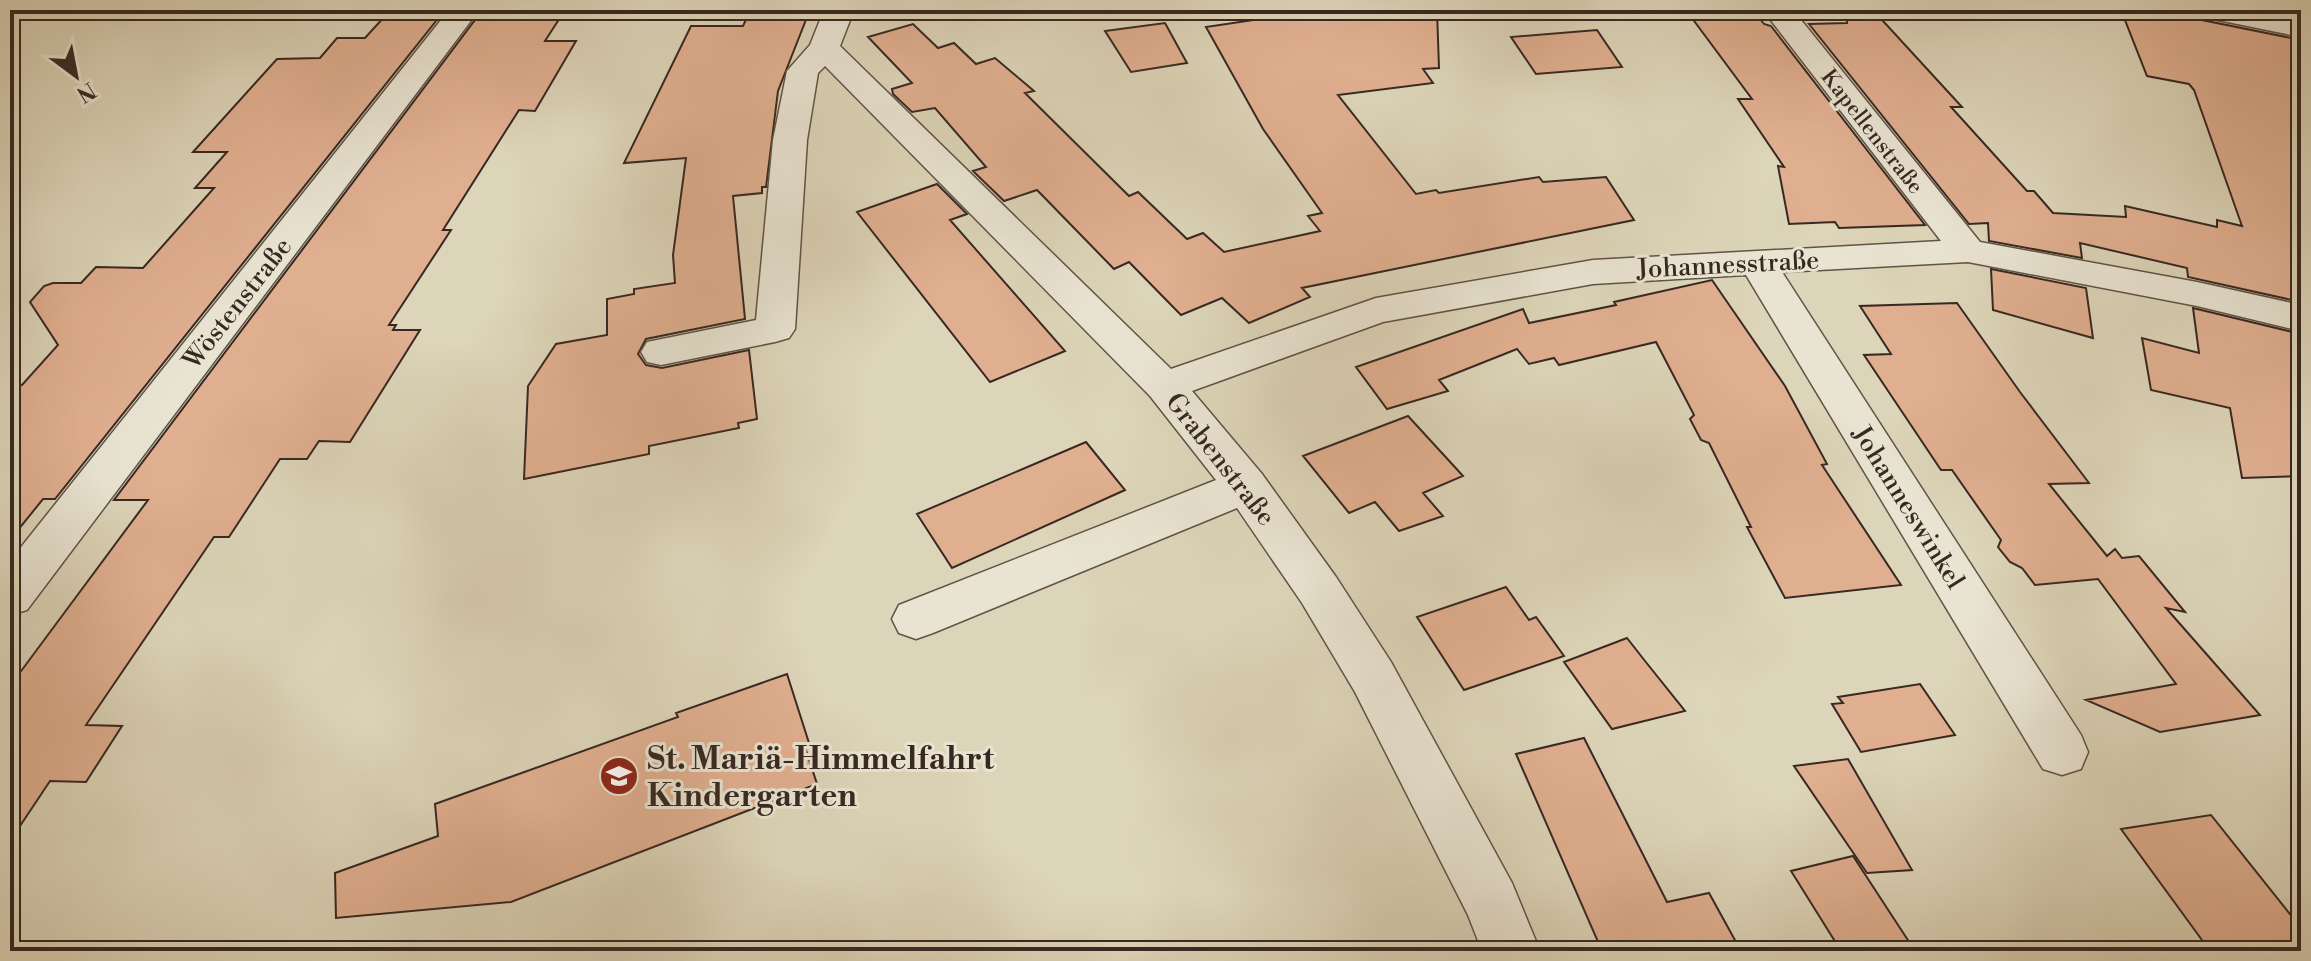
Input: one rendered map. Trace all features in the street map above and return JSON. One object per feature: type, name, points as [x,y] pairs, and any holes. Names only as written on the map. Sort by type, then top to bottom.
[{"type":"street","name":"Wöstenstraße","points":[[10,596],[464,10]]},
{"type":"street","name":"Kapellenstraße","points":[[1778,10],[1968,251]]},
{"type":"street","points":[[2208,10],[2301,28]]},
{"type":"street","name":"Grabenstraße","points":[[661,352],[775,329],[790,140],[803,71],[831,29],[1164,386],[1246,486],[1319,590],[1373,677],[1492,903],[1511,951]]},
{"type":"street","name":"Johannesstraße","points":[[1164,386],[1376,311],[1593,272],[1757,262],[1968,251],[2197,294],[2301,318]]},
{"type":"street","name":"Johanneswinkel","points":[[1757,262],[2062,752]]},
{"type":"street","points":[[916,619],[1246,486]]},
{"type":"building","points":[[493,10],[565,10],[545,41],[576,41],[535,111],[519,110],[443,230],[451,230],[389,325],[396,325],[393,330],[420,330],[350,442],[319,441],[307,459],[280,459],[229,537],[214,537],[86,725],[122,726],[86,782],[50,781],[10,841],[10,686],[148,500],[114,500],[478,16],[489,16]]},
{"type":"building","points":[[1269,10],[1437,10],[1439,68],[1423,69],[1433,83],[1338,95],[1416,194],[1539,177],[1543,182],[1606,177],[1634,220],[1302,288],[1310,297],[1249,323],[1222,298],[1181,315],[1129,262],[1114,269],[1037,190],[1004,201],[973,171],[986,167],[935,108],[912,112],[893,94],[892,89],[912,83],[868,37],[913,24],[938,48],[954,43],[976,64],[995,58],[1034,91],[1025,93],[1129,196],[1138,192],[1187,239],[1203,233],[1224,252],[1320,231],[1308,216],[1322,213],[1263,129],[1206,27],[1273,17]]},
{"type":"building","points":[[1686,10],[1753,10],[1764,24],[1771,26],[1925,225],[1839,228],[1835,222],[1789,224],[1778,166],[1784,167],[1738,99],[1752,99]]},
{"type":"building","points":[[1848,10],[1873,10],[1962,107],[1951,107],[2027,191],[2034,191],[2053,213],[2126,217],[2125,206],[2217,227],[2217,220],[2242,226],[2194,90],[2189,84],[2147,76],[2121,10],[2190,10],[2197,19],[2301,40],[2301,302],[2188,277],[2187,268],[2080,243],[2082,258],[1989,241],[1988,223],[1969,224],[1809,24],[1847,23]]},
{"type":"building","points":[[750,11],[809,12],[778,91],[766,187],[762,187],[762,193],[733,196],[745,319],[646,339],[638,354],[646,365],[662,368],[749,350],[757,419],[738,423],[739,428],[649,446],[649,454],[524,479],[528,386],[556,344],[607,335],[607,299],[634,294],[634,289],[675,283],[673,255],[686,158],[624,163],[691,26],[743,26]]},
{"type":"building","points":[[385,16],[440,16],[55,499],[43,499],[10,540],[10,385],[22,385],[58,345],[30,302],[44,286],[81,283],[96,267],[143,268],[214,188],[195,188],[227,152],[193,152],[277,59],[320,58],[337,38],[365,38]]},
{"type":"building","points":[[1165,23],[1187,63],[1131,72],[1105,31]]},
{"type":"building","points":[[1597,30],[1622,67],[1536,74],[1511,37]]},
{"type":"building","points":[[937,184],[967,214],[950,220],[1065,351],[990,382],[857,212]]},
{"type":"building","points":[[1991,269],[2086,288],[2093,338],[1993,310]]},
{"type":"building","points":[[1712,280],[1785,386],[1827,464],[1822,465],[1901,585],[1785,598],[1747,527],[1751,527],[1709,443],[1701,440],[1690,419],[1694,415],[1656,342],[1559,365],[1554,358],[1529,364],[1517,349],[1439,380],[1448,391],[1387,409],[1356,367],[1523,309],[1529,323]]},
{"type":"building","points":[[1957,303],[2089,483],[2049,484],[2107,556],[2115,549],[2122,558],[2139,556],[2185,612],[2166,608],[2260,715],[2160,732],[2086,700],[2176,684],[2098,579],[2035,585],[2022,568],[2010,562],[1998,547],[2001,540],[1952,470],[1941,470],[1864,355],[1891,354],[1860,306]]},
{"type":"building","points":[[2193,308],[2301,334],[2301,476],[2242,478],[2230,408],[2151,390],[2142,338],[2199,353]]},
{"type":"building","points":[[1408,416],[1463,476],[1423,493],[1443,516],[1399,531],[1375,502],[1349,513],[1303,456]]},
{"type":"building","points":[[1086,442],[1125,490],[952,568],[917,514]]},
{"type":"building","points":[[1506,587],[1529,620],[1536,617],[1564,656],[1464,690],[1417,617]]},
{"type":"building","points":[[1627,638],[1685,711],[1612,729],[1564,662]]},
{"type":"building","name":"St. Mariä-Himmelfahrt Kindergarten","points":[[787,674],[809,743],[804,744],[817,784],[511,902],[336,918],[335,873],[438,836],[435,804],[678,717],[676,713]]},
{"type":"building","points":[[1920,684],[1955,735],[1861,752],[1832,704],[1843,703],[1838,697]]},
{"type":"building","points":[[1584,738],[1667,902],[1709,893],[1741,951],[1602,951],[1516,754]]},
{"type":"building","points":[[1848,759],[1912,870],[1867,873],[1794,766]]},
{"type":"building","points":[[2211,815],[2301,928],[2301,947],[2275,951],[2210,951],[2121,829]]},
{"type":"building","points":[[1853,856],[1915,951],[1841,951],[1791,871]]},
{"type":"place","name":"St. Mariä-Himmelfahrt Kindergarten","points":[[619,776]]}]
